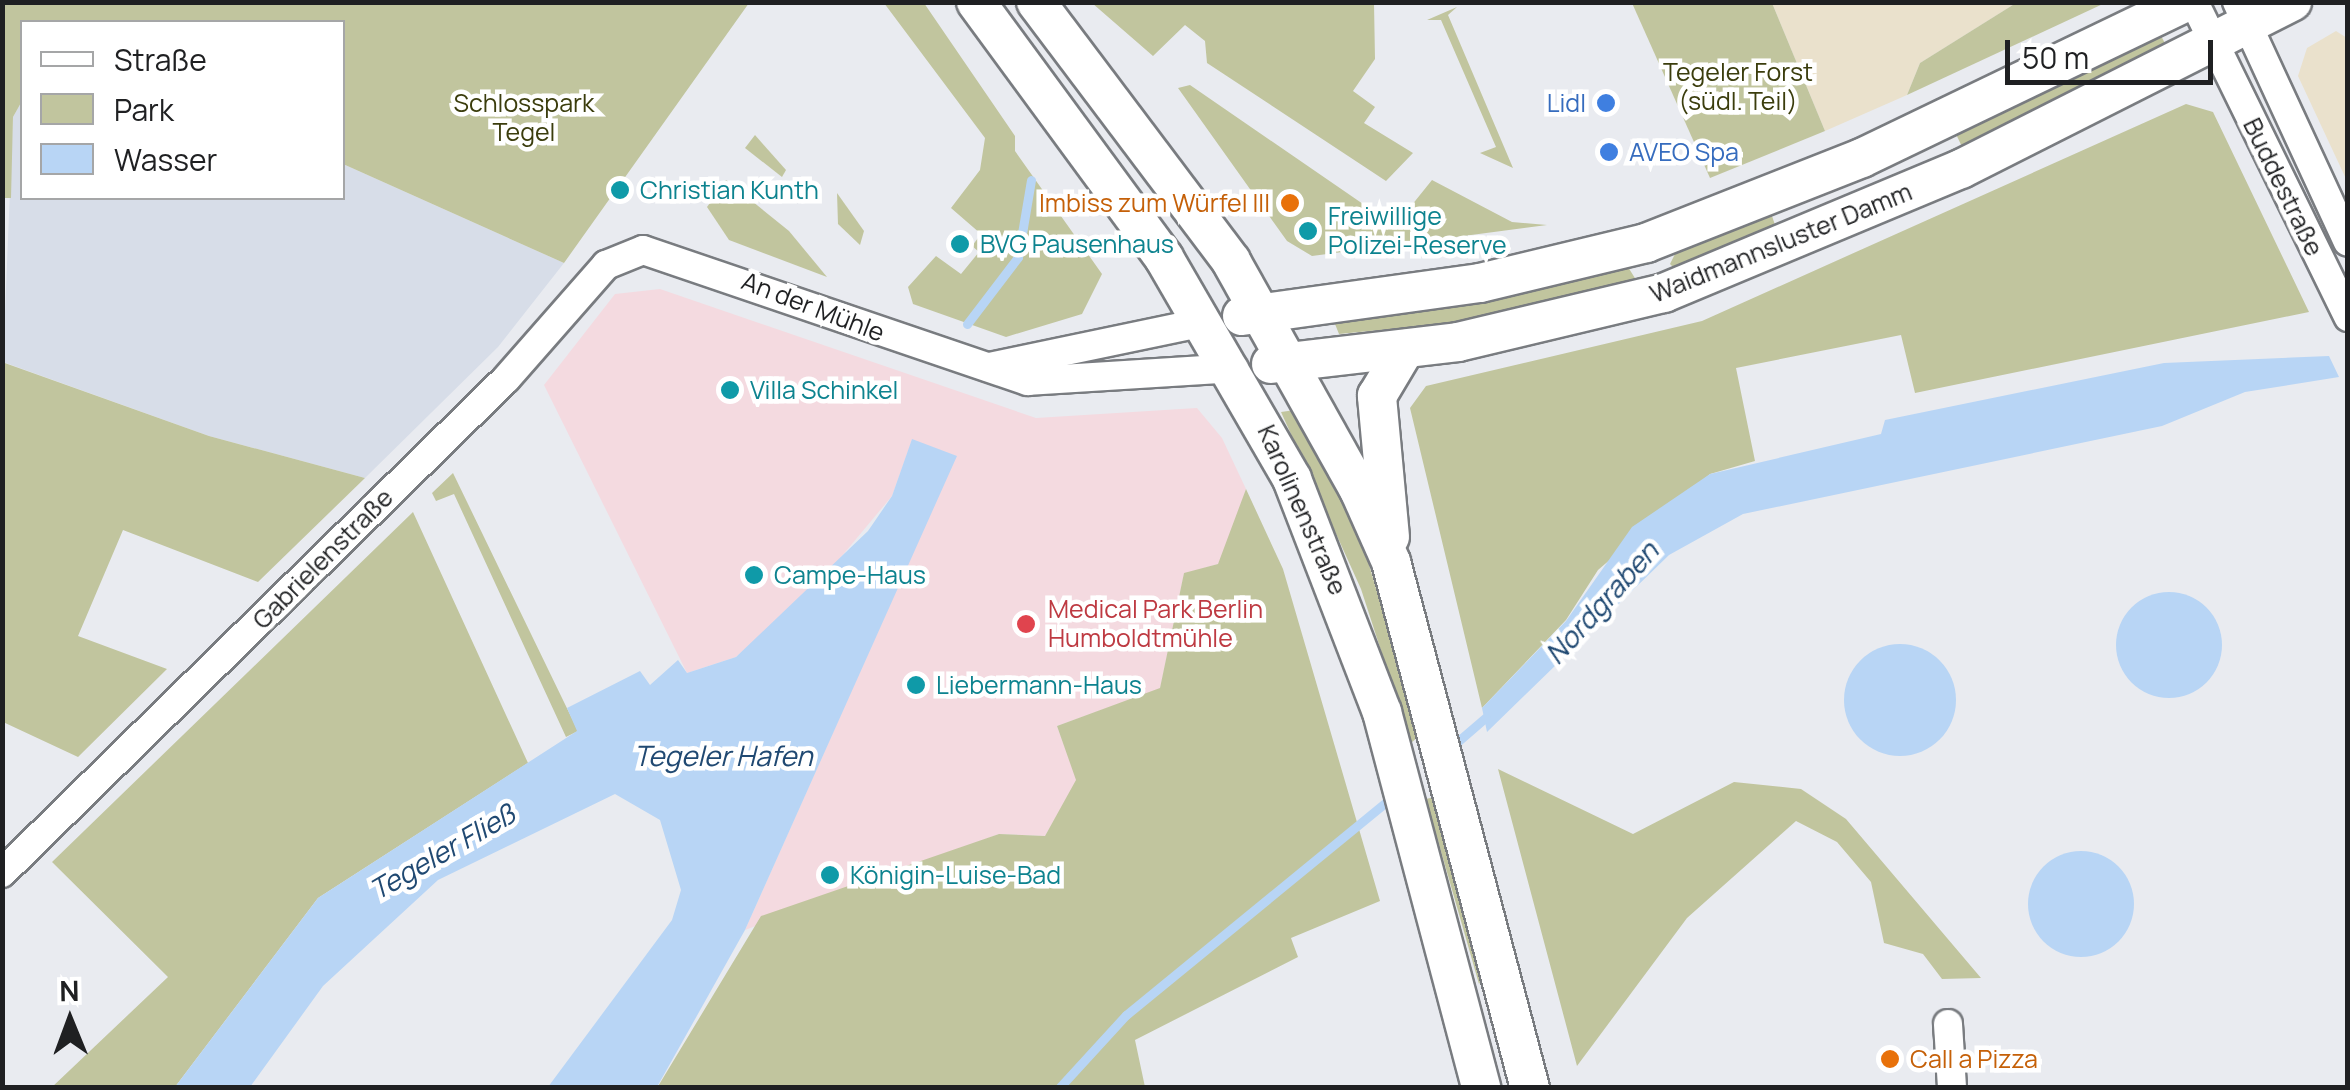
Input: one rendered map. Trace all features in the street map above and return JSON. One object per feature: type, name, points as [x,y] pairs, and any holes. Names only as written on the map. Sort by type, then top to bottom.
[{"type":"main road","name":"Karolinenstraße","points":[[976,2],[1089,150],[1205,322],[1234,368],[1326,555],[1393,755],[1481,1088]]},
{"type":"main road","points":[[1036,2],[1116,98],[1261,313],[1290,362],[1391,562]]},
{"type":"main road","name":"Waidmannsluster Damm","points":[[1205,322],[1480,284],[1646,243],[1862,158],[2186,2]]},
{"type":"main road","name":"Waidmannsluster Damm","points":[[1234,368],[1406,348],[1533,327],[1718,273],[2214,44],[2243,14],[2292,2]]},
{"type":"main road","points":[[1406,348],[1377,396],[1391,562],[1530,1088]]},
{"type":"street","name":"Buddestraße","points":[[2194,2],[2348,318]]},
{"type":"street","name":"Buddestraße","points":[[2243,14],[2348,242]]},
{"type":"street","name":"An der Mühle","points":[[643,250],[982,368],[1071,382],[1234,368]]},
{"type":"street","name":"Gabrielenstraße","points":[[2,873],[506,379],[606,265],[643,250]]},
{"type":"street","points":[[982,368],[1205,322]]},
{"type":"street","points":[[1948,1024],[1952,1088]]},
{"type":"shaded area","points":[[1772,3],[2016,3],[1920,63],[1907,95],[1825,131]]},
{"type":"shaded area","points":[[2336,31],[2347,38],[2347,181],[2298,76],[2307,48]]},
{"type":"shaded area","points":[[20,105],[20,200],[345,200],[345,165],[564,263],[498,347],[365,478],[209,436],[3,362],[13,117]]},
{"type":"shaded area","name":"Medical Park Berlin Humboldtmühle","points":[[660,289],[1036,418],[1197,408],[1222,438],[1246,489],[1229,546],[1218,564],[1184,574],[1160,689],[1057,726],[1077,780],[1045,836],[999,834],[745,930],[956,456],[912,440],[892,496],[826,575],[736,657],[687,673],[544,385],[615,294]]},
{"type":"green space","name":"Schlosspark Tegel","points":[[3,2],[749,2],[564,263],[345,165],[345,20],[20,20],[20,105],[13,117],[11,198],[3,198]]},
{"type":"green space","points":[[884,3],[924,3],[1015,136],[1015,151],[1102,274],[1082,314],[1006,337],[913,304],[908,287],[936,256],[961,274],[979,252],[972,246],[981,234],[951,208],[980,170],[985,138]]},
{"type":"green space","points":[[1092,3],[1374,3],[1375,59],[1353,91],[1375,107],[1364,123],[1413,153],[1386,181],[1207,63],[1205,41],[1185,25],[1153,56]]},
{"type":"green space","name":"Tegeler Forst (südl. Teil)","points":[[1632,3],[1772,3],[1825,131],[1710,178]]},
{"type":"green space","points":[[2016,3],[2105,3],[1907,95],[1920,63]]},
{"type":"green space","points":[[1457,7],[1448,15],[1513,168],[1480,153],[1496,147],[1441,20],[1427,20]]},
{"type":"green space","points":[[2159,32],[2169,51],[1964,151],[1955,132]]},
{"type":"green space","points":[[1190,85],[1395,226],[1432,180],[1512,222],[1547,225],[1312,256],[1287,241],[1178,88]]},
{"type":"green space","points":[[2186,104],[2213,112],[2309,312],[1915,393],[1901,335],[1736,368],[1755,461],[1710,474],[1598,570],[1566,620],[1482,708],[1410,408],[1426,386],[1702,321]]},
{"type":"green space","points":[[755,135],[786,170],[782,177],[745,148]]},
{"type":"green space","points":[[726,180],[789,231],[827,277],[729,240],[707,207]]},
{"type":"green space","points":[[837,193],[864,231],[860,245],[838,224]]},
{"type":"green space","points":[[1771,213],[1775,225],[1766,233],[1676,270],[1670,264],[1677,250]]},
{"type":"green space","points":[[1628,267],[1638,283],[1512,317],[1339,334],[1333,319],[1485,300]]},
{"type":"green space","points":[[2,362],[209,436],[365,478],[258,582],[123,530],[78,636],[167,669],[78,757],[3,722]]},
{"type":"green space","points":[[1302,409],[1356,520],[1419,736],[1411,743],[1361,589],[1281,412]]},
{"type":"green space","points":[[453,473],[578,731],[566,737],[454,494],[436,501],[432,493]]},
{"type":"green space","points":[[1246,489],[1283,569],[1380,901],[1291,938],[1298,957],[1135,1040],[1145,1087],[657,1088],[761,916],[999,834],[1045,836],[1076,780],[1057,726],[1160,688],[1184,573],[1218,564]]},
{"type":"green space","points":[[413,512],[528,763],[318,898],[175,1087],[51,1088],[168,977],[52,862]]},
{"type":"green space","points":[[1498,769],[1633,834],[1734,782],[1801,789],[1846,819],[1981,978],[1942,979],[1923,954],[1884,943],[1871,882],[1837,842],[1796,821],[1687,918],[1577,1066]]},
{"type":"green space","points":[[1434,797],[1482,979],[1479,984],[1426,799]]},
{"type":"water","points":[[2329,356],[2339,377],[2245,392],[2162,426],[1743,514],[1669,555],[1487,732],[1482,708],[1566,621],[1632,527],[1710,474],[1881,434],[1885,420],[2164,363]]},
{"type":"water","name":"Tegeler Hafen","points":[[912,439],[957,456],[745,930],[657,1087],[548,1087],[672,920],[681,890],[660,820],[615,794],[438,880],[323,986],[250,1087],[175,1087],[318,898],[577,731],[567,708],[640,671],[650,685],[678,660],[687,673],[736,657],[868,531],[892,496]]},
{"type":"water","points":[[2169,592],[2189,596],[2207,607],[2218,625],[2222,645],[2218,665],[2207,683],[2189,694],[2169,698],[2149,694],[2131,683],[2120,665],[2116,645],[2120,625],[2131,607],[2149,596]]},
{"type":"water","points":[[1900,644],[1921,648],[1940,660],[1952,679],[1956,700],[1952,721],[1940,740],[1921,752],[1900,756],[1879,752],[1860,740],[1848,721],[1844,700],[1848,679],[1860,660],[1879,648]]},
{"type":"water","points":[[2081,851],[2101,855],[2118,867],[2130,884],[2134,904],[2130,924],[2118,941],[2101,953],[2081,957],[2061,953],[2044,941],[2032,924],[2028,904],[2032,884],[2044,867],[2061,855]]},
{"type":"waterway","name":"Tegeler Fließ","points":[[967,324],[1018,257],[1031,180]]},
{"type":"waterway","name":"Nordgraben","points":[[1449,749],[1485,718]]},
{"type":"waterway","name":"Nordgraben","points":[[1059,1088],[1126,1015],[1395,795]]},
{"type":"place","name":"Lidl","points":[[1606,103]]},
{"type":"place","name":"AVEO Spa","points":[[1609,152]]},
{"type":"place","name":"Christian Kunth","points":[[620,190]]},
{"type":"place","name":"Imbiss zum Würfel III","points":[[1290,203]]},
{"type":"place","name":"Freiwillige Polizei-Reserve","points":[[1308,231]]},
{"type":"place","name":"BVG Pausenhaus","points":[[960,244]]},
{"type":"place","name":"Villa Schinkel","points":[[730,390]]},
{"type":"place","name":"Campe-Haus","points":[[754,575]]},
{"type":"place","name":"Medical Park Berlin Humboldtmühle","points":[[1026,624]]},
{"type":"place","name":"Liebermann-Haus","points":[[916,685]]},
{"type":"place","name":"Königin-Luise-Bad","points":[[830,875]]},
{"type":"place","name":"Call a Pizza","points":[[1890,1059]]}]
